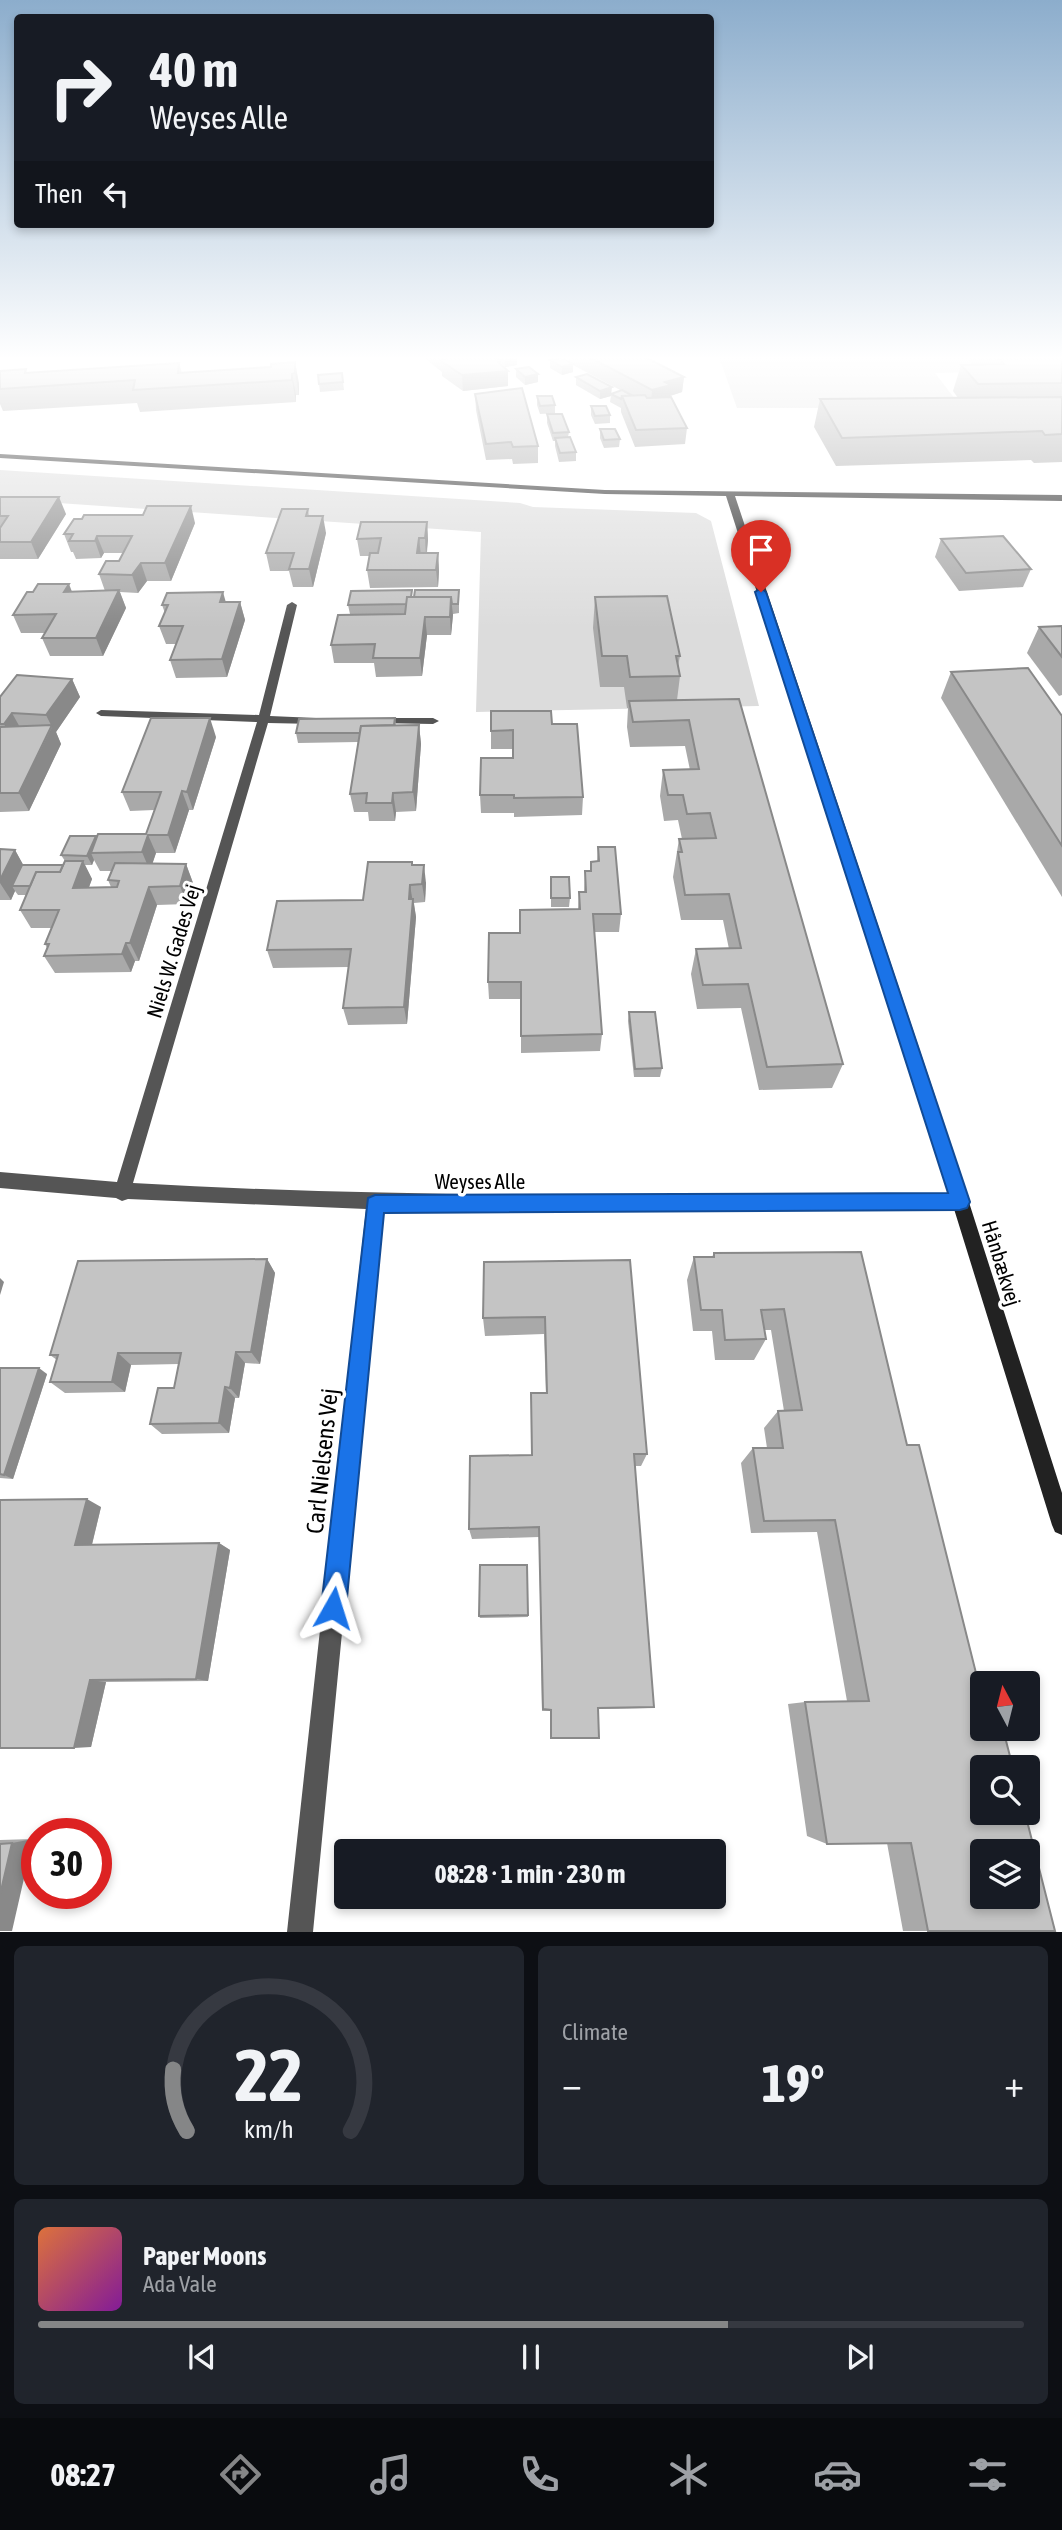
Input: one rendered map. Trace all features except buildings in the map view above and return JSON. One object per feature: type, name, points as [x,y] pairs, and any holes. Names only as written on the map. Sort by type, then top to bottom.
[{"type":"street","points":[[0,456],[483,486],[730,495],[1062,498]]},
{"type":"street","name":"Hånbækvej","points":[[730,495],[1062,1525]]},
{"type":"street","name":"Niels W. Gades Vej","points":[[122,1193],[262,721],[292,605]]},
{"type":"street","points":[[101,712],[262,721],[328,721]]},
{"type":"street","points":[[367,721],[433,721]]},
{"type":"street","name":"Weyses Alle","points":[[0,1180],[122,1193],[375,1204],[960,1202]]},
{"type":"street","name":"Carl Nielsens Vej","points":[[300,1931],[375,1204]]},
{"type":"shaded area","points":[[0,470],[520,503],[533,507],[696,513],[711,521],[759,706],[476,712],[481,532],[0,499]]},
{"type":"route","points":[[333,1608],[375,1204],[960,1202],[761,592]]}]
